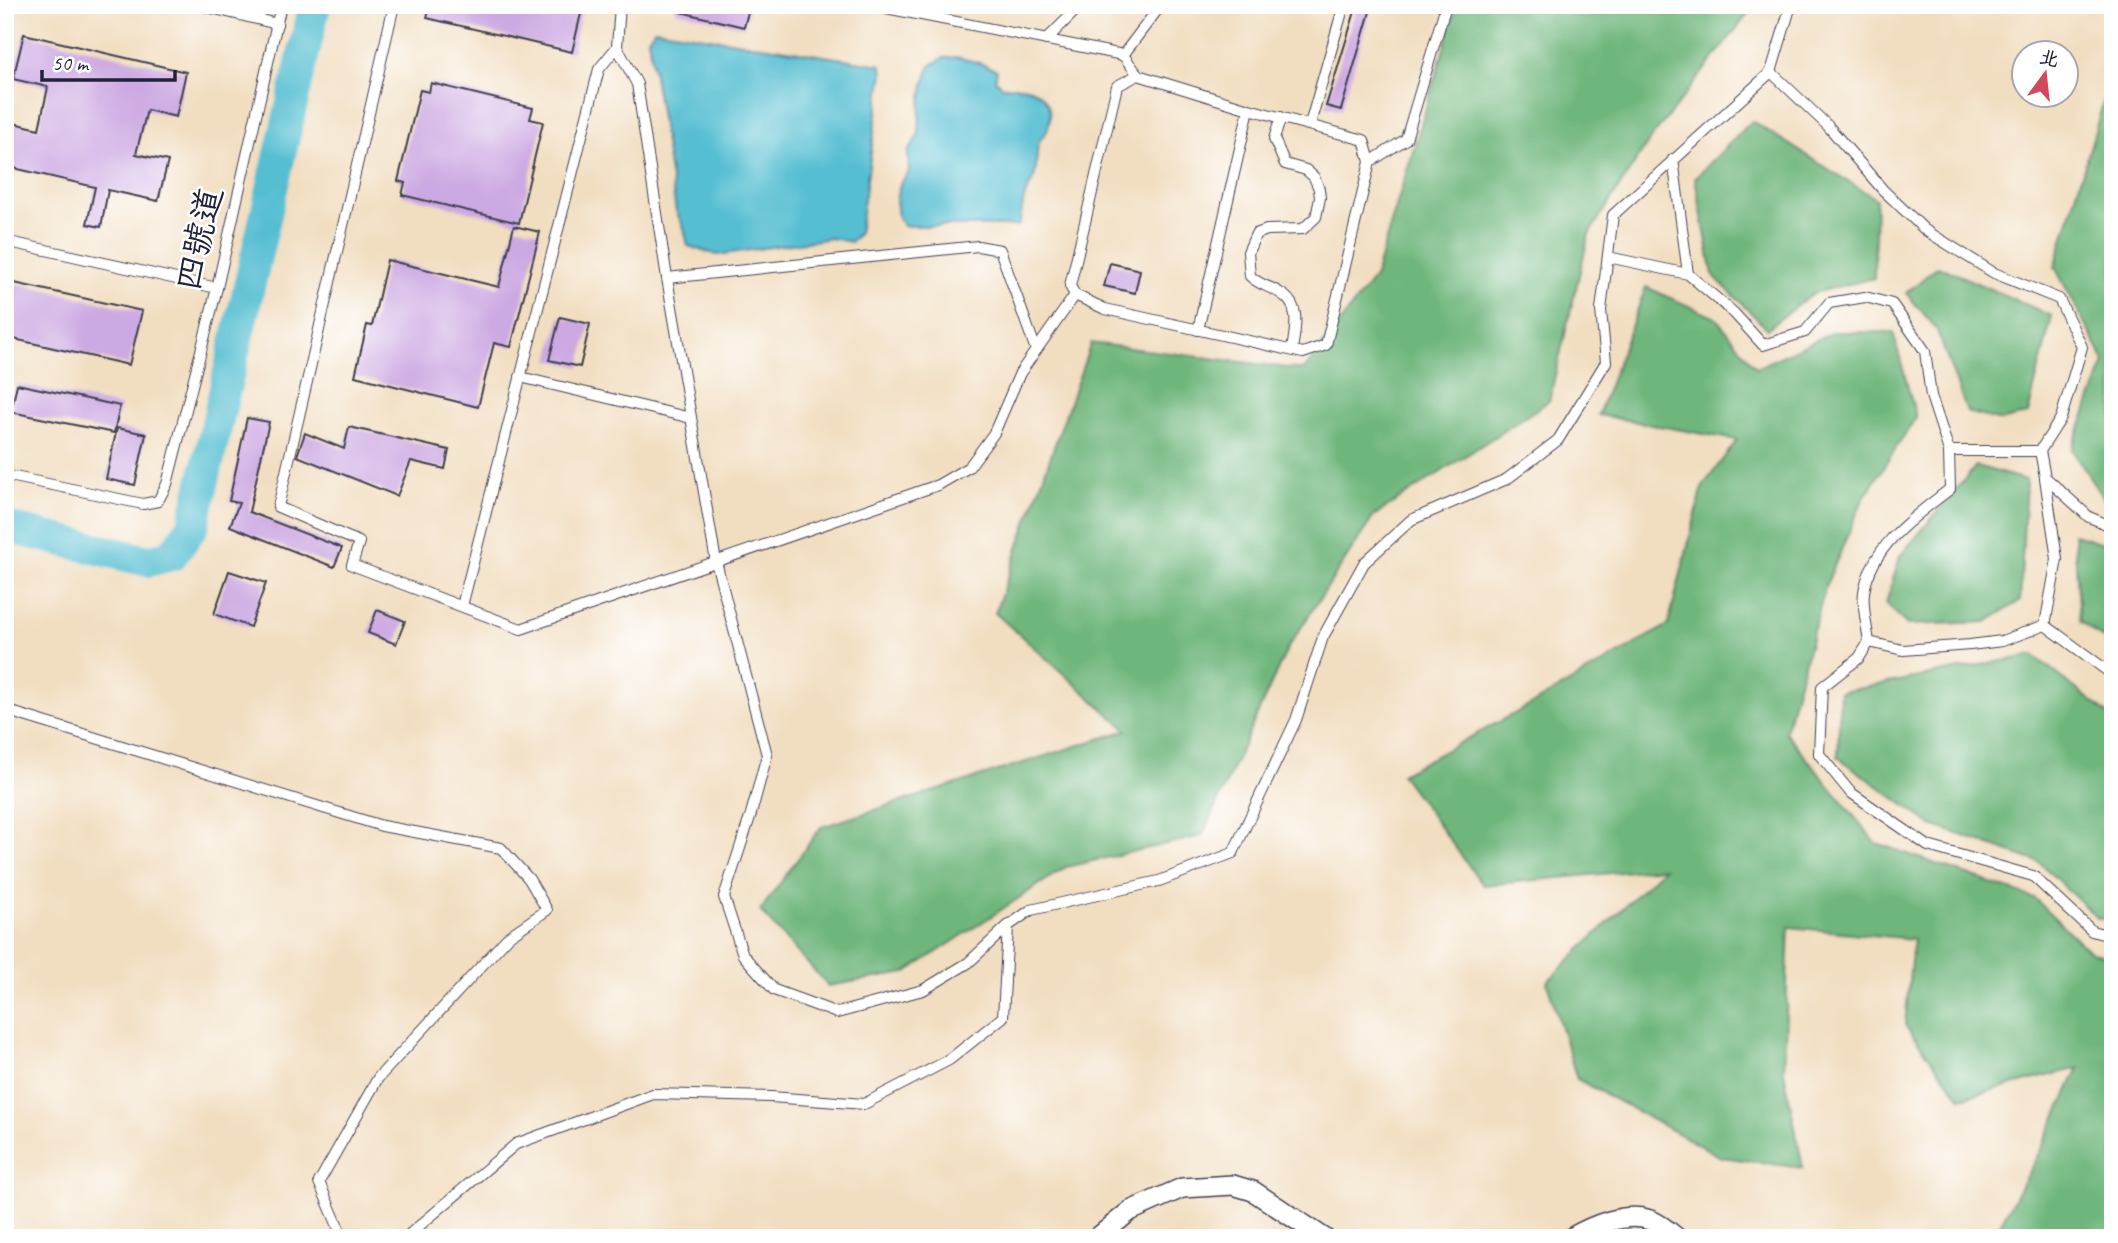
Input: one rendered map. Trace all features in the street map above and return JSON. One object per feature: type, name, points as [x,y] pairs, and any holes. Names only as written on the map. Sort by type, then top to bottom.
[{"type":"street","points":[[1097,1238],[1130,1211],[1182,1188],[1233,1185],[1253,1192],[1324,1238]]},
{"type":"street","points":[[1571,1238],[1591,1226],[1622,1218],[1649,1219],[1677,1238]]},
{"type":"lane","points":[[199,5],[277,24]]},
{"type":"lane","name":"四號道","points":[[5,475],[142,504],[158,501],[167,484],[218,288],[281,5]]},
{"type":"lane","points":[[394,5],[278,507],[359,542],[352,565],[521,629],[938,485],[969,467],[994,433],[1020,373],[1075,295]]},
{"type":"lane","points":[[620,5],[617,47],[637,84],[716,562],[767,754],[724,897],[743,955],[774,990],[837,1013],[923,990],[968,963],[1008,926],[1031,910],[1159,881],[1233,853],[1296,720],[1323,638],[1364,563],[1411,520],[1507,479],[1558,440],[1606,362],[1601,310],[1613,215],[1771,72],[1791,5]]},
{"type":"lane","points":[[871,5],[1123,55],[1138,75],[1249,109],[1364,139],[1370,162],[1326,345],[1303,353],[1105,309],[1075,295],[1070,286],[1117,86],[1138,75]]},
{"type":"lane","points":[[1046,40],[1081,5]]},
{"type":"lane","points":[[1123,55],[1161,5]]},
{"type":"lane","points":[[1310,124],[1344,5]]},
{"type":"lane","points":[[1370,162],[1406,139],[1446,5]]},
{"type":"lane","points":[[462,606],[598,69],[617,47]]},
{"type":"lane","points":[[1771,72],[1828,127],[1883,190],[1925,230],[1994,273],[2059,299],[2082,347],[2061,418],[2040,451],[2057,559],[2045,625]]},
{"type":"lane","points":[[1198,330],[1249,109]]},
{"type":"lane","points":[[1281,117],[1274,139],[1285,164],[1306,170],[1314,177],[1320,198],[1318,208],[1315,217],[1303,229],[1267,230],[1256,234],[1248,253],[1250,276],[1259,284],[1281,293],[1292,303],[1297,319],[1292,350]]},
{"type":"lane","points":[[1673,159],[1688,274]]},
{"type":"lane","points":[[5,241],[218,288]]},
{"type":"lane","points":[[667,278],[978,246],[1000,250],[1036,350]]},
{"type":"lane","points":[[1608,257],[1688,274],[1734,313],[1763,345],[1805,332],[1829,303],[1865,297],[1892,304],[1925,351],[1931,396],[1948,451],[1950,489],[1909,520],[1875,558],[1864,594],[1868,642],[1859,658],[1822,687],[1819,754],[1850,792],[1928,846],[2033,876],[2092,931],[2113,937]]},
{"type":"lane","points":[[520,377],[691,418]]},
{"type":"lane","points":[[1948,451],[2040,451]]},
{"type":"lane","points":[[2045,477],[2089,517],[2113,527]]},
{"type":"lane","points":[[1868,642],[1903,650],[1970,645],[2003,641],[2045,625]]},
{"type":"lane","points":[[2045,625],[2113,675]]},
{"type":"lane","points":[[5,710],[382,826],[501,848],[529,879],[547,910],[509,936],[378,1079],[318,1182],[343,1238]]},
{"type":"lane","points":[[405,1238],[516,1144],[653,1094],[771,1097],[864,1104],[949,1060],[1003,1017],[1008,926]]},
{"type":"green space","points":[[1457,5],[1755,5],[1649,141],[1589,234],[1549,401],[1374,516],[1287,649],[1202,836],[1066,867],[905,973],[828,986],[760,911],[821,827],[1127,730],[995,613],[1091,343],[1304,370],[1375,276]]},
{"type":"green space","points":[[2113,96],[2113,506],[2108,505],[2072,450],[2105,362],[2055,267],[2104,100]]},
{"type":"green space","points":[[1752,121],[1876,199],[1874,278],[1813,293],[1767,329],[1713,275],[1695,178]]},
{"type":"green space","points":[[1938,266],[2052,316],[2028,414],[2001,421],[1967,412],[1936,328],[1906,293]]},
{"type":"green space","points":[[1646,287],[1716,318],[1756,368],[1833,332],[1893,332],[1916,417],[1863,499],[1826,585],[1785,732],[1876,843],[2034,898],[2089,951],[2113,959],[2113,1238],[2010,1238],[1997,1230],[2039,1153],[2079,1068],[1961,1098],[1905,1025],[1913,939],[1789,927],[1784,1072],[1803,1168],[1721,1157],[1577,1079],[1547,982],[1664,868],[1483,885],[1401,774],[1529,706],[1668,625],[1703,486],[1737,440],[1598,415]]},
{"type":"green space","points":[[1976,466],[2026,480],[2020,601],[1986,622],[1907,625],[1886,603],[1900,556]]},
{"type":"green space","points":[[2074,534],[2113,546],[2113,646],[2080,621]]},
{"type":"green space","points":[[2033,655],[2113,718],[2113,922],[2096,917],[2039,862],[1932,825],[1838,757],[1840,692]]},
{"type":"water","points":[[655,29],[881,65],[883,72],[859,233],[851,242],[831,238],[717,255],[688,246],[676,211],[648,38]]},
{"type":"water","points":[[956,57],[997,70],[995,80],[1003,87],[1032,90],[1045,100],[1049,108],[1048,128],[1038,145],[1035,174],[1023,202],[1018,226],[904,226],[898,218],[896,200],[900,184],[909,172],[908,152],[919,134],[920,108],[930,66],[943,58]]},
{"type":"building","points":[[430,5],[583,5],[572,52],[427,18]]},
{"type":"building","points":[[676,5],[750,5],[744,27],[676,11]]},
{"type":"building","points":[[1357,5],[1372,5],[1341,110],[1326,106]]},
{"type":"building","points":[[24,34],[186,72],[176,117],[147,110],[136,154],[168,161],[158,201],[108,190],[101,227],[87,224],[95,187],[5,166],[5,121],[39,129],[48,87],[13,79]]},
{"type":"building","points":[[431,83],[533,108],[530,119],[543,122],[519,223],[402,195],[405,183],[398,181],[420,90],[429,92]]},
{"type":"building","points":[[514,226],[540,232],[511,347],[494,343],[478,407],[355,376],[367,325],[372,326],[387,260],[499,287]]},
{"type":"building","points":[[1110,263],[1140,270],[1135,293],[1104,286]]},
{"type":"building","points":[[5,281],[142,311],[129,365],[5,337]]},
{"type":"building","points":[[560,317],[590,324],[580,367],[549,360]]},
{"type":"building","points":[[17,384],[120,406],[114,433],[11,412]]},
{"type":"building","points":[[247,418],[269,422],[249,512],[342,548],[334,567],[230,526],[239,503],[229,501]]},
{"type":"building","points":[[349,427],[449,450],[445,469],[411,461],[397,496],[297,456],[305,433],[344,449]]},
{"type":"building","points":[[117,428],[146,434],[135,485],[106,479]]},
{"type":"building","points":[[229,571],[266,583],[250,627],[214,614]]},
{"type":"building","points":[[377,610],[405,621],[396,644],[368,633]]},
{"type":"waterway","points":[[5,527],[148,561],[172,555],[193,526],[315,5]]}]
